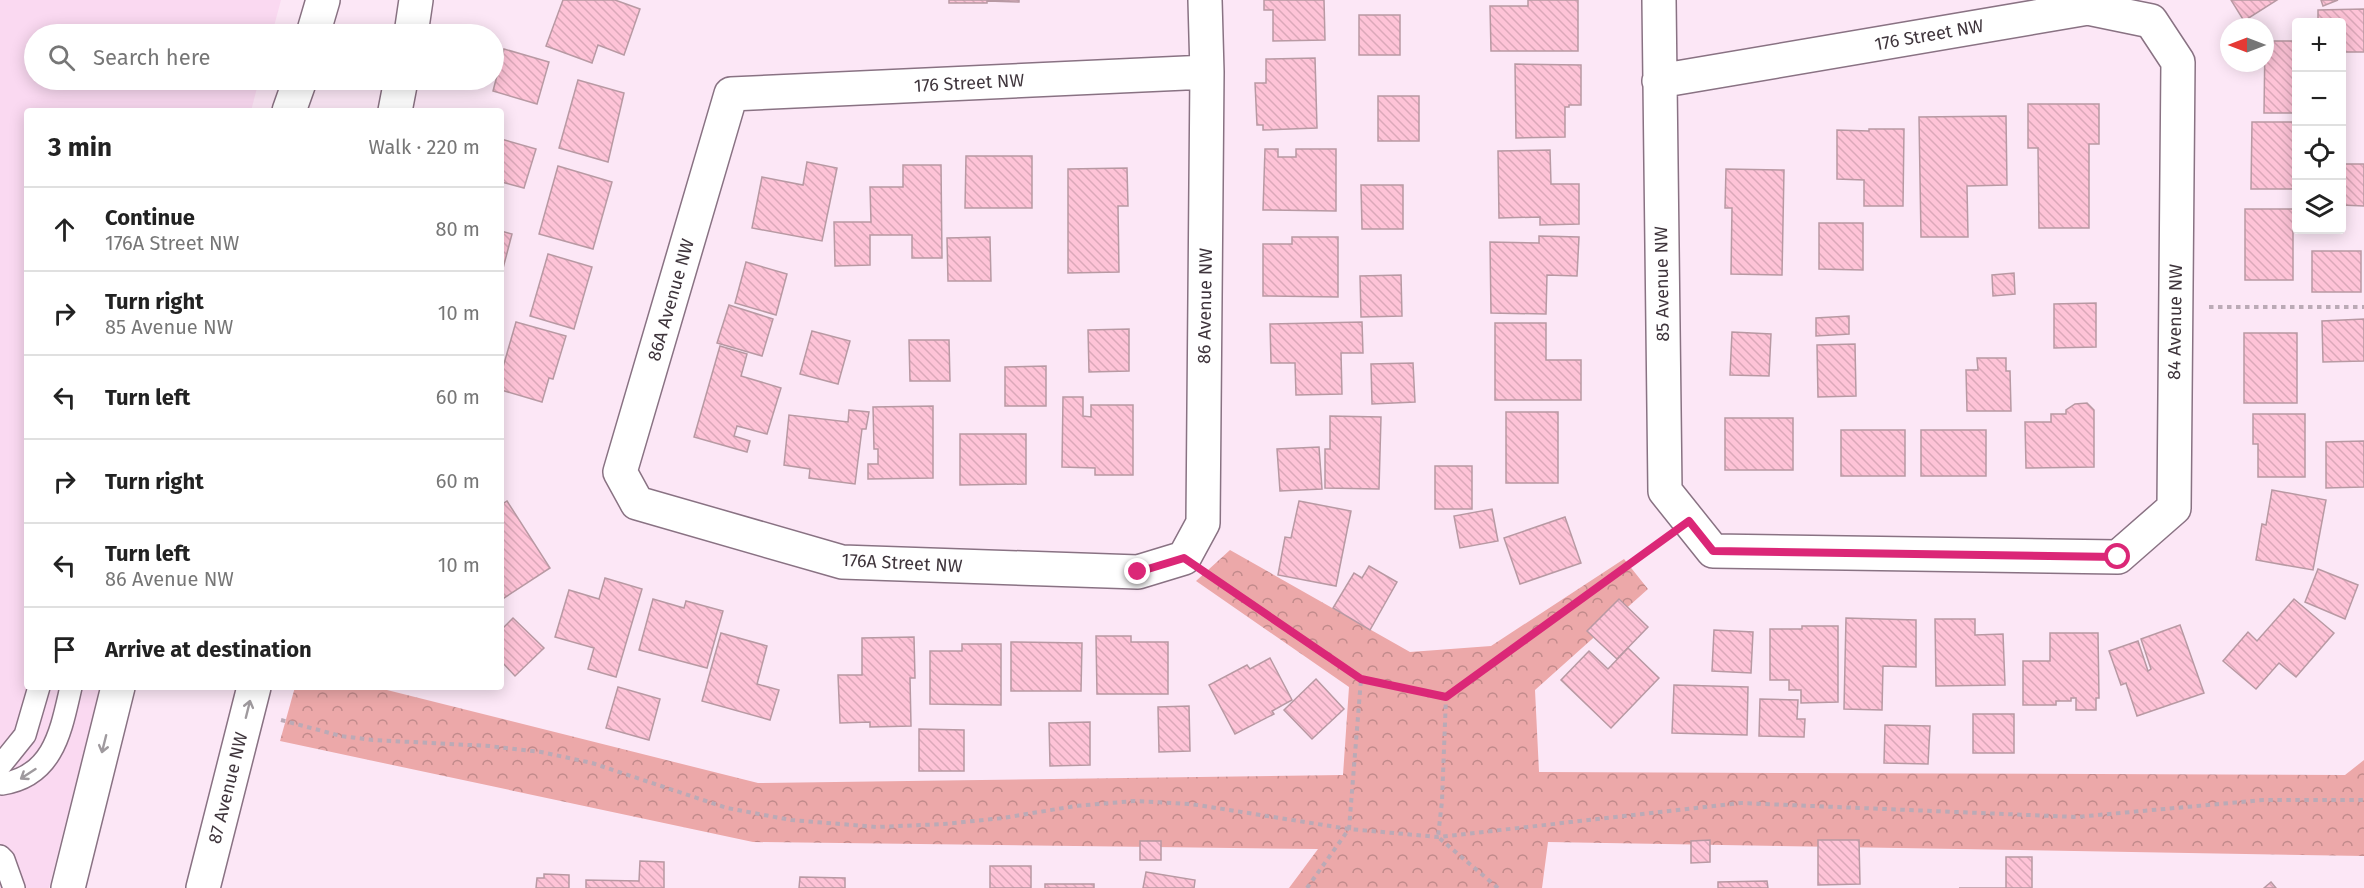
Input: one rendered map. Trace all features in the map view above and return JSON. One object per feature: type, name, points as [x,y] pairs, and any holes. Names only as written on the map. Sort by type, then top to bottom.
[{"type":"street","points":[[316,24],[323,0]]},
{"type":"street","points":[[412,24],[416,0]]},
{"type":"street","name":"86 Avenue NW","points":[[1184,558],[1203,523],[1207,72],[1205,0]]},
{"type":"street","name":"85 Avenue NW","points":[[1659,0],[1665,490],[1713,551]]},
{"type":"street","name":"176 Street NW","points":[[1659,81],[2088,8],[2151,21],[2178,62]]},
{"type":"street","name":"84 Avenue NW","points":[[1713,551],[2118,557],[2174,508],[2178,62]]},
{"type":"street","name":"176 Street NW","points":[[731,94],[1207,72]]},
{"type":"street","points":[[290,108],[296,90]]},
{"type":"street","points":[[396,108],[399,90]]},
{"type":"street","name":"86A Avenue NW","points":[[637,503],[620,472],[731,94]]},
{"type":"street","name":"176A Street NW","points":[[637,503],[842,562],[1138,572],[1184,558]]},
{"type":"street","points":[[68,888],[117,690]]},
{"type":"street","name":"87 Avenue NW","points":[[203,888],[253,690]]},
{"type":"lane","points":[[38,690],[25,735],[1,775],[14,782],[30,775],[45,761],[57,741],[70,690]]},
{"type":"lane","points":[[0,856],[4,860],[14,888]]},
{"type":"path","points":[[2175,307],[2364,307]]},
{"type":"path","points":[[1184,558],[1361,679],[1446,697],[1689,521]]},
{"type":"path","points":[[1307,888],[1349,829],[1361,679]]},
{"type":"path","points":[[1438,837],[1442,801],[1446,697]]},
{"type":"path","points":[[279,720],[341,736],[373,740],[489,746],[541,752],[592,763],[726,808],[791,820],[877,827],[944,824],[1003,818],[1075,806],[1134,801],[1191,804],[1349,829],[1438,837],[1741,803],[2076,817],[2263,800],[2364,800]]},
{"type":"path","points":[[1438,837],[1498,888]]},
{"type":"shaded area","points":[[0,0],[281,0],[275,24],[24,24],[24,90],[256,90],[252,108],[24,108],[24,690],[99,690],[49,888],[0,888]]},
{"type":"green space","points":[[1230,550],[1410,652],[1491,646],[1624,559],[1648,589],[1535,690],[1539,772],[2345,775],[2364,760],[2364,856],[1548,842],[1542,888],[1289,888],[1318,849],[753,842],[280,741],[294,690],[387,690],[758,783],[1343,775],[1349,687],[1196,581]]},
{"type":"building","points":[[563,0],[615,0],[640,9],[624,55],[598,45],[592,63],[546,46]]},
{"type":"building","points":[[949,0],[1019,0],[1019,2],[949,3]]},
{"type":"building","points":[[1264,0],[1324,0],[1325,40],[1273,41],[1273,10],[1264,10]]},
{"type":"building","points":[[1528,0],[1578,0],[1578,51],[1491,51],[1490,6],[1528,6]]},
{"type":"building","points":[[2231,0],[2277,0],[2249,18],[2242,18]]},
{"type":"building","points":[[2321,0],[2338,0],[2323,6]]},
{"type":"building","points":[[2364,9],[2364,52],[2346,52],[2346,18],[2318,18],[2318,10]]},
{"type":"building","points":[[1359,15],[1400,15],[1400,55],[1359,55]]},
{"type":"building","points":[[2274,41],[2292,41],[2292,113],[2264,113],[2265,72],[2274,72]]},
{"type":"building","points":[[504,49],[549,62],[537,104],[493,91],[504,90]]},
{"type":"building","points":[[1315,58],[1317,128],[1263,130],[1263,125],[1257,125],[1255,83],[1266,83],[1266,59]]},
{"type":"building","points":[[1515,64],[1581,65],[1581,105],[1565,107],[1565,137],[1516,138]]},
{"type":"building","points":[[578,80],[624,93],[608,162],[559,148]]},
{"type":"building","points":[[1378,96],[1419,96],[1419,141],[1378,141]]},
{"type":"building","points":[[2028,104],[2099,104],[2099,144],[2089,144],[2089,228],[2039,228],[2038,148],[2028,148]]},
{"type":"building","points":[[2006,116],[2007,185],[1967,186],[1968,237],[1921,237],[1919,117]]},
{"type":"building","points":[[2252,122],[2292,122],[2292,189],[2251,189]]},
{"type":"building","points":[[1869,129],[1904,129],[1903,206],[1864,206],[1864,180],[1837,179],[1837,130],[1869,131]]},
{"type":"building","points":[[504,140],[536,149],[524,188],[504,183]]},
{"type":"building","points":[[1265,149],[1278,149],[1278,157],[1296,157],[1296,149],[1336,149],[1336,211],[1263,210]]},
{"type":"building","points":[[1550,150],[1551,184],[1579,184],[1579,224],[1540,225],[1540,217],[1499,218],[1498,151]]},
{"type":"building","points":[[966,156],[1032,156],[1032,208],[965,208]]},
{"type":"building","points":[[807,162],[837,168],[822,241],[752,228],[762,177],[803,185]]},
{"type":"building","points":[[2346,164],[2364,164],[2364,206],[2346,205]]},
{"type":"building","points":[[903,165],[941,165],[942,258],[912,258],[912,235],[870,235],[870,265],[835,266],[834,222],[871,222],[870,187],[903,187]]},
{"type":"building","points":[[558,166],[612,182],[593,249],[539,234]]},
{"type":"building","points":[[1127,168],[1128,206],[1118,206],[1119,272],[1068,273],[1068,169]]},
{"type":"building","points":[[1726,169],[1784,170],[1782,275],[1731,274],[1732,208],[1725,208]]},
{"type":"building","points":[[1361,185],[1403,185],[1403,229],[1362,229]]},
{"type":"building","points":[[2245,209],[2292,209],[2293,280],[2245,280]]},
{"type":"building","points":[[1819,223],[1863,223],[1863,270],[1819,269]]},
{"type":"building","points":[[504,232],[512,234],[504,265]]},
{"type":"building","points":[[1539,236],[1579,237],[1577,276],[1547,275],[1546,314],[1491,313],[1490,242],[1539,243]]},
{"type":"building","points":[[990,237],[991,281],[948,281],[947,238]]},
{"type":"building","points":[[1292,237],[1338,237],[1338,297],[1263,296],[1263,244],[1292,244]]},
{"type":"building","points":[[2312,251],[2361,251],[2361,292],[2312,292]]},
{"type":"building","points":[[548,254],[592,267],[574,329],[530,316]]},
{"type":"building","points":[[746,262],[787,274],[776,315],[735,303]]},
{"type":"building","points":[[2014,273],[2015,294],[1993,296],[1992,275]]},
{"type":"building","points":[[1401,275],[1402,316],[1361,317],[1360,276]]},
{"type":"building","points":[[2096,303],[2096,347],[2054,348],[2054,304]]},
{"type":"building","points":[[729,305],[773,319],[762,356],[717,343]]},
{"type":"building","points":[[1849,316],[1849,334],[1816,336],[1816,318]]},
{"type":"building","points":[[2364,319],[2364,361],[2323,362],[2322,321]]},
{"type":"building","points":[[516,322],[566,336],[553,379],[549,378],[542,402],[504,391],[504,364]]},
{"type":"building","points":[[1362,322],[1363,353],[1341,353],[1342,394],[1296,395],[1295,363],[1271,363],[1270,324]]},
{"type":"building","points":[[1495,323],[1546,323],[1546,360],[1581,360],[1581,400],[1495,400]]},
{"type":"building","points":[[1129,329],[1129,371],[1089,372],[1088,330]]},
{"type":"building","points":[[812,331],[850,341],[838,384],[800,374]]},
{"type":"building","points":[[1732,332],[1771,334],[1769,376],[1730,375]]},
{"type":"building","points":[[2244,333],[2297,333],[2297,403],[2244,403]]},
{"type":"building","points":[[909,340],[949,340],[950,381],[910,381]]},
{"type":"building","points":[[1855,344],[1856,396],[1818,397],[1817,345]]},
{"type":"building","points":[[720,346],[747,354],[741,376],[781,388],[767,434],[737,426],[734,436],[750,441],[747,452],[694,437]]},
{"type":"building","points":[[1977,358],[2006,358],[2006,371],[2010,371],[2011,411],[1967,411],[1966,370],[1978,370]]},
{"type":"building","points":[[1413,363],[1415,402],[1372,404],[1371,364]]},
{"type":"building","points":[[1046,366],[1046,406],[1005,406],[1005,367]]},
{"type":"building","points":[[1063,397],[1083,397],[1083,416],[1091,417],[1091,405],[1133,405],[1133,475],[1095,475],[1095,468],[1062,467]]},
{"type":"building","points":[[2087,403],[2094,410],[2094,467],[2026,468],[2025,422],[2051,422],[2051,414],[2066,414],[2066,410],[2075,404]]},
{"type":"building","points":[[933,406],[933,478],[868,479],[868,464],[878,464],[878,449],[874,449],[873,407]]},
{"type":"building","points":[[849,410],[869,412],[866,429],[862,429],[855,484],[809,478],[810,469],[784,465],[789,415],[848,422]]},
{"type":"building","points":[[1506,412],[1558,412],[1558,483],[1506,483]]},
{"type":"building","points":[[2253,414],[2305,414],[2305,477],[2258,477],[2258,444],[2253,444]]},
{"type":"building","points":[[1330,416],[1381,417],[1379,489],[1325,488],[1325,449],[1330,449]]},
{"type":"building","points":[[1725,418],[1793,418],[1793,470],[1725,470]]},
{"type":"building","points":[[1841,430],[1905,430],[1905,476],[1841,476]]},
{"type":"building","points":[[1921,430],[1986,430],[1986,476],[1921,476]]},
{"type":"building","points":[[960,434],[1026,434],[1026,484],[960,485]]},
{"type":"building","points":[[2364,441],[2364,487],[2326,488],[2326,442]]},
{"type":"building","points":[[1319,447],[1322,489],[1280,491],[1277,449]]},
{"type":"building","points":[[1435,466],[1472,466],[1472,509],[1435,509]]},
{"type":"building","points":[[2272,490],[2326,500],[2313,570],[2256,560],[2262,524],[2266,525]]},
{"type":"building","points":[[507,501],[550,568],[504,598],[504,503]]},
{"type":"building","points":[[1299,501],[1351,511],[1336,586],[1278,575],[1285,537],[1291,538]]},
{"type":"building","points":[[1492,509],[1498,541],[1460,548],[1454,516]]},
{"type":"building","points":[[1565,517],[1581,563],[1520,584],[1504,538]]},
{"type":"building","points":[[1369,566],[1397,582],[1370,630],[1333,608],[1354,573],[1362,578]]},
{"type":"building","points":[[2318,569],[2358,585],[2345,619],[2305,602]]},
{"type":"building","points":[[605,578],[642,589],[616,677],[588,669],[594,648],[555,637],[569,590],[599,599]]},
{"type":"building","points":[[653,599],[684,608],[686,601],[723,611],[707,668],[639,650]]},
{"type":"building","points":[[1619,599],[1648,627],[1617,659],[1587,631]]},
{"type":"building","points":[[2294,599],[2334,633],[2296,677],[2279,663],[2256,689],[2223,661],[2248,632],[2257,641]]},
{"type":"building","points":[[513,618],[544,648],[515,676],[504,664],[504,627]]},
{"type":"building","points":[[1846,618],[1916,620],[1916,667],[1883,666],[1882,710],[1844,709]]},
{"type":"building","points":[[1935,619],[1975,619],[1975,635],[2003,634],[2005,685],[1936,686]]},
{"type":"building","points":[[2180,625],[2204,693],[2137,716],[2126,683],[2121,685],[2109,651],[2138,641],[2148,671],[2151,669],[2141,639]]},
{"type":"building","points":[[1802,626],[1838,626],[1838,702],[1801,703],[1801,690],[1789,690],[1789,680],[1770,680],[1770,629],[1802,629]]},
{"type":"building","points":[[1714,630],[1753,632],[1751,673],[1712,671]]},
{"type":"building","points":[[721,633],[767,646],[757,684],[779,690],[770,720],[702,701]]},
{"type":"building","points":[[2050,633],[2098,633],[2099,698],[2096,698],[2096,710],[2076,710],[2076,698],[2071,698],[2071,701],[2056,701],[2056,705],[2023,705],[2023,661],[2050,661]]},
{"type":"building","points":[[1096,636],[1131,636],[1131,642],[1168,642],[1168,694],[1097,694]]},
{"type":"building","points":[[914,637],[915,678],[910,678],[911,726],[870,727],[870,722],[840,723],[838,675],[862,675],[862,638]]},
{"type":"building","points":[[1011,642],[1082,643],[1081,691],[1011,691]]},
{"type":"building","points":[[962,644],[1001,644],[1001,705],[930,704],[930,651],[962,651]]},
{"type":"building","points":[[1628,648],[1659,678],[1611,728],[1561,680],[1589,651],[1608,669]]},
{"type":"building","points":[[1270,658],[1292,700],[1272,711],[1274,714],[1235,734],[1209,685],[1247,665],[1250,669]]},
{"type":"building","points":[[1316,679],[1344,709],[1312,739],[1284,710]]},
{"type":"building","points":[[1674,685],[1748,687],[1747,735],[1672,733]]},
{"type":"building","points":[[618,687],[660,699],[649,740],[606,728]]},
{"type":"building","points":[[1760,699],[1798,700],[1797,719],[1805,719],[1804,737],[1759,736]]},
{"type":"building","points":[[1189,706],[1190,751],[1159,752],[1158,707]]},
{"type":"building","points":[[1973,714],[2014,714],[2014,753],[1973,753]]},
{"type":"building","points":[[1090,722],[1090,765],[1050,766],[1049,723]]},
{"type":"building","points":[[1885,725],[1930,726],[1928,764],[1884,763]]},
{"type":"building","points":[[919,729],[964,730],[964,771],[919,771]]},
{"type":"building","points":[[1710,840],[1710,862],[1691,863],[1691,841]]},
{"type":"building","points":[[1818,840],[1859,840],[1860,884],[1818,885]]},
{"type":"building","points":[[1140,841],[1161,841],[1161,860],[1140,860]]},
{"type":"building","points":[[2006,857],[2032,857],[2032,888],[2006,888]]},
{"type":"building","points":[[640,861],[664,862],[664,888],[586,888],[586,880],[639,881]]},
{"type":"building","points":[[990,866],[1031,866],[1031,888],[990,888]]},
{"type":"building","points":[[1146,872],[1195,880],[1194,888],[1143,888]]},
{"type":"building","points":[[544,874],[569,875],[569,888],[536,888],[537,878],[544,878]]},
{"type":"building","points":[[800,877],[845,878],[845,888],[799,888]]},
{"type":"building","points":[[1767,881],[1768,888],[1718,888],[1718,882]]},
{"type":"building","points":[[2271,882],[2276,888],[2264,888]]},
{"type":"building","points":[[1045,884],[1094,884],[1094,888],[1045,888]]},
{"type":"route","points":[[1138,572],[1184,558],[1361,679],[1446,697],[1689,521],[1713,551],[2118,557]]}]
